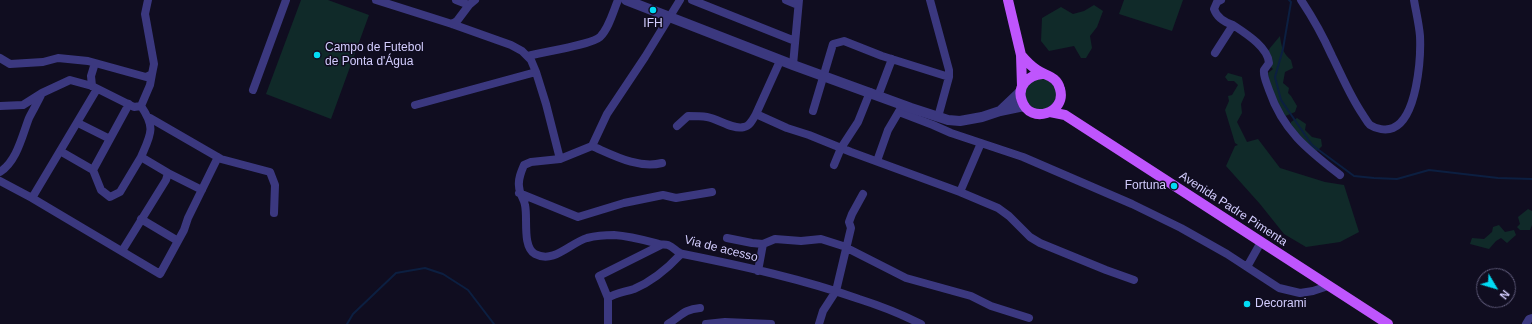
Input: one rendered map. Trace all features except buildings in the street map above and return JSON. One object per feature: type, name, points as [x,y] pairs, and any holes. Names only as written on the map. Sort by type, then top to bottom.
[{"type":"main road","points":[[1008,0],[1021,56],[1021,100],[1024,106],[1033,113],[1039,114],[1050,112],[1065,115]]},
{"type":"main road","points":[[1021,56],[1035,69],[1054,79],[1058,84],[1061,90],[1059,103],[1065,115]]},
{"type":"main road","points":[[1022,88],[1030,77],[1036,74],[1042,74]]},
{"type":"main road","points":[[1050,112],[1059,103]]},
{"type":"main road","name":"Avenida Padre Pimenta","points":[[1065,115],[1388,324]]},
{"type":"street","points":[[141,106],[150,85],[154,64],[145,14],[148,0]]},
{"type":"street","points":[[253,90],[286,0]]},
{"type":"street","points":[[376,0],[452,24],[511,45],[528,56],[536,72],[546,104],[560,159]]},
{"type":"street","points":[[456,0],[472,2]]},
{"type":"street","points":[[528,56],[589,42],[599,38],[605,30],[618,0]]},
{"type":"street","points":[[626,0],[793,66],[874,94],[945,131],[1023,157],[1132,204],[1181,228],[1247,267],[1279,288],[1300,293],[1313,291],[1328,286]]},
{"type":"street","points":[[662,163],[652,166],[636,163],[592,146],[607,114],[671,17],[680,0]]},
{"type":"street","points":[[692,0],[795,41]]},
{"type":"street","points":[[786,0],[799,3],[793,66]]},
{"type":"street","points":[[930,0],[949,77],[938,117]]},
{"type":"street","points":[[1221,0],[1217,2],[1214,9],[1216,15],[1224,22],[1233,25],[1246,33],[1261,47],[1269,60],[1269,63],[1264,70],[1264,76],[1274,104],[1285,122],[1296,138],[1340,175]]},
{"type":"street","points":[[1302,0],[1317,25],[1353,101],[1369,124],[1388,130],[1398,126],[1401,122],[1407,113],[1414,94],[1419,63],[1420,35],[1414,0]]},
{"type":"street","points":[[452,24],[457,21],[472,2]]},
{"type":"street","points":[[1215,53],[1233,25]]},
{"type":"street","points":[[813,111],[833,44],[838,42],[844,42],[892,60],[949,77]]},
{"type":"street","points":[[0,58],[10,64],[43,62],[58,58],[95,63],[146,77],[152,74]]},
{"type":"street","points":[[834,164],[841,148],[858,122],[892,60]]},
{"type":"street","points":[[677,126],[688,116],[708,117],[728,124],[745,127],[752,122],[780,61]]},
{"type":"street","points":[[32,198],[78,123],[94,87],[91,76],[95,63]]},
{"type":"street","points":[[415,105],[536,72]]},
{"type":"street","points":[[0,106],[23,105],[42,93],[70,80],[94,87],[134,107],[141,106]]},
{"type":"street","points":[[1000,111],[1022,88]]},
{"type":"street","points":[[0,172],[9,164],[42,93]]},
{"type":"street","points":[[93,170],[128,104]]},
{"type":"street","points":[[141,106],[150,118],[218,157],[247,167],[270,172],[275,185],[274,213]]},
{"type":"street","points":[[901,109],[960,121],[1024,106]]},
{"type":"street","points":[[877,161],[888,130],[901,109]]},
{"type":"street","points":[[756,114],[998,208],[1010,216],[1030,237],[1040,243],[1134,280]]},
{"type":"street","points":[[60,151],[93,170],[101,190],[110,197],[120,192],[141,156],[151,135],[150,118]]},
{"type":"street","points":[[78,123],[110,139]]},
{"type":"street","points":[[960,192],[982,143]]},
{"type":"street","name":"Via de acesso","points":[[592,146],[560,159],[531,162],[524,165],[518,184],[519,193],[525,204],[527,217],[526,234],[530,251],[542,257],[554,256],[588,237],[613,235],[642,239],[661,245],[668,245],[681,254],[708,258],[836,291],[901,314],[921,324]]},
{"type":"street","points":[[141,156],[168,173],[202,190]]},
{"type":"street","points":[[0,181],[32,198],[160,274],[178,241],[218,157]]},
{"type":"street","points":[[122,251],[168,173]]},
{"type":"street","points":[[519,193],[578,217],[624,203],[663,195],[676,198],[712,192]]},
{"type":"street","points":[[819,324],[823,311],[836,291],[851,228],[849,222],[863,194]]},
{"type":"street","points":[[141,219],[178,241]]},
{"type":"street","points":[[727,238],[763,244],[775,239],[801,241],[821,239],[847,248],[906,278],[970,296],[991,306],[1029,318]]},
{"type":"street","points":[[1247,267],[1261,242]]},
{"type":"street","points":[[758,271],[763,244]]},
{"type":"street","points":[[608,324],[608,298],[599,276],[661,245]]},
{"type":"street","points":[[608,298],[612,295],[634,289],[655,278],[671,265],[681,254]]},
{"type":"street","points":[[668,324],[682,312],[700,308]]},
{"type":"street","points":[[1526,324],[1529,319],[1532,318]]},
{"type":"street","points":[[706,324],[725,322],[771,324]]},
{"type":"green space","name":"Campo de Futebol de Ponta d'Água","points":[[301,0],[328,0],[369,15],[331,119],[266,94]]},
{"type":"green space","points":[[1124,0],[1183,0],[1172,31],[1119,14]]},
{"type":"green space","points":[[1094,5],[1103,11],[1097,27],[1090,36],[1092,48],[1086,58],[1081,58],[1074,46],[1049,51],[1041,41],[1042,18],[1061,7],[1073,14],[1084,11]]},
{"type":"green space","points":[[1280,36],[1283,49],[1291,60],[1293,68],[1285,72],[1283,83],[1289,88],[1288,93],[1297,106],[1295,112],[1283,117],[1271,98],[1268,73],[1273,69],[1268,64],[1266,55]]},
{"type":"green space","points":[[1228,73],[1242,77],[1245,95],[1241,104],[1242,113],[1237,122],[1247,142],[1258,139],[1280,168],[1325,182],[1344,185],[1359,232],[1340,242],[1306,247],[1284,234],[1260,204],[1226,166],[1235,146],[1238,145],[1235,143],[1225,110],[1229,101],[1228,96],[1232,95],[1238,85],[1234,81],[1228,81],[1225,77]]},
{"type":"green space","points":[[1040,78],[1051,83],[1056,94],[1051,105],[1040,110],[1029,105],[1024,94],[1029,83]]},
{"type":"green space","points":[[1297,118],[1306,124],[1305,130],[1312,137],[1321,139],[1322,146],[1317,151],[1311,148],[1291,131],[1291,122]]},
{"type":"green space","points":[[1528,209],[1532,211],[1532,225],[1530,230],[1520,230],[1517,227],[1520,224],[1518,217]]},
{"type":"green space","points":[[1499,225],[1505,232],[1514,230],[1516,235],[1507,243],[1501,238],[1489,249],[1470,244],[1472,238],[1484,239],[1492,232],[1493,227]]},
{"type":"waterway","points":[[1289,0],[1291,2],[1283,49],[1275,77],[1281,100],[1312,145],[1354,176],[1397,179],[1429,170],[1498,178],[1532,179]]},
{"type":"waterway","points":[[347,324],[353,314],[396,273],[425,268],[443,274],[468,290],[494,324]]},
{"type":"place","name":"IFH","points":[[653,10]]},
{"type":"place","name":"Campo de Futebol de Ponta d'Água","points":[[317,55]]},
{"type":"place","name":"Fortuna","points":[[1174,186]]},
{"type":"place","name":"Decorami","points":[[1247,304]]}]
